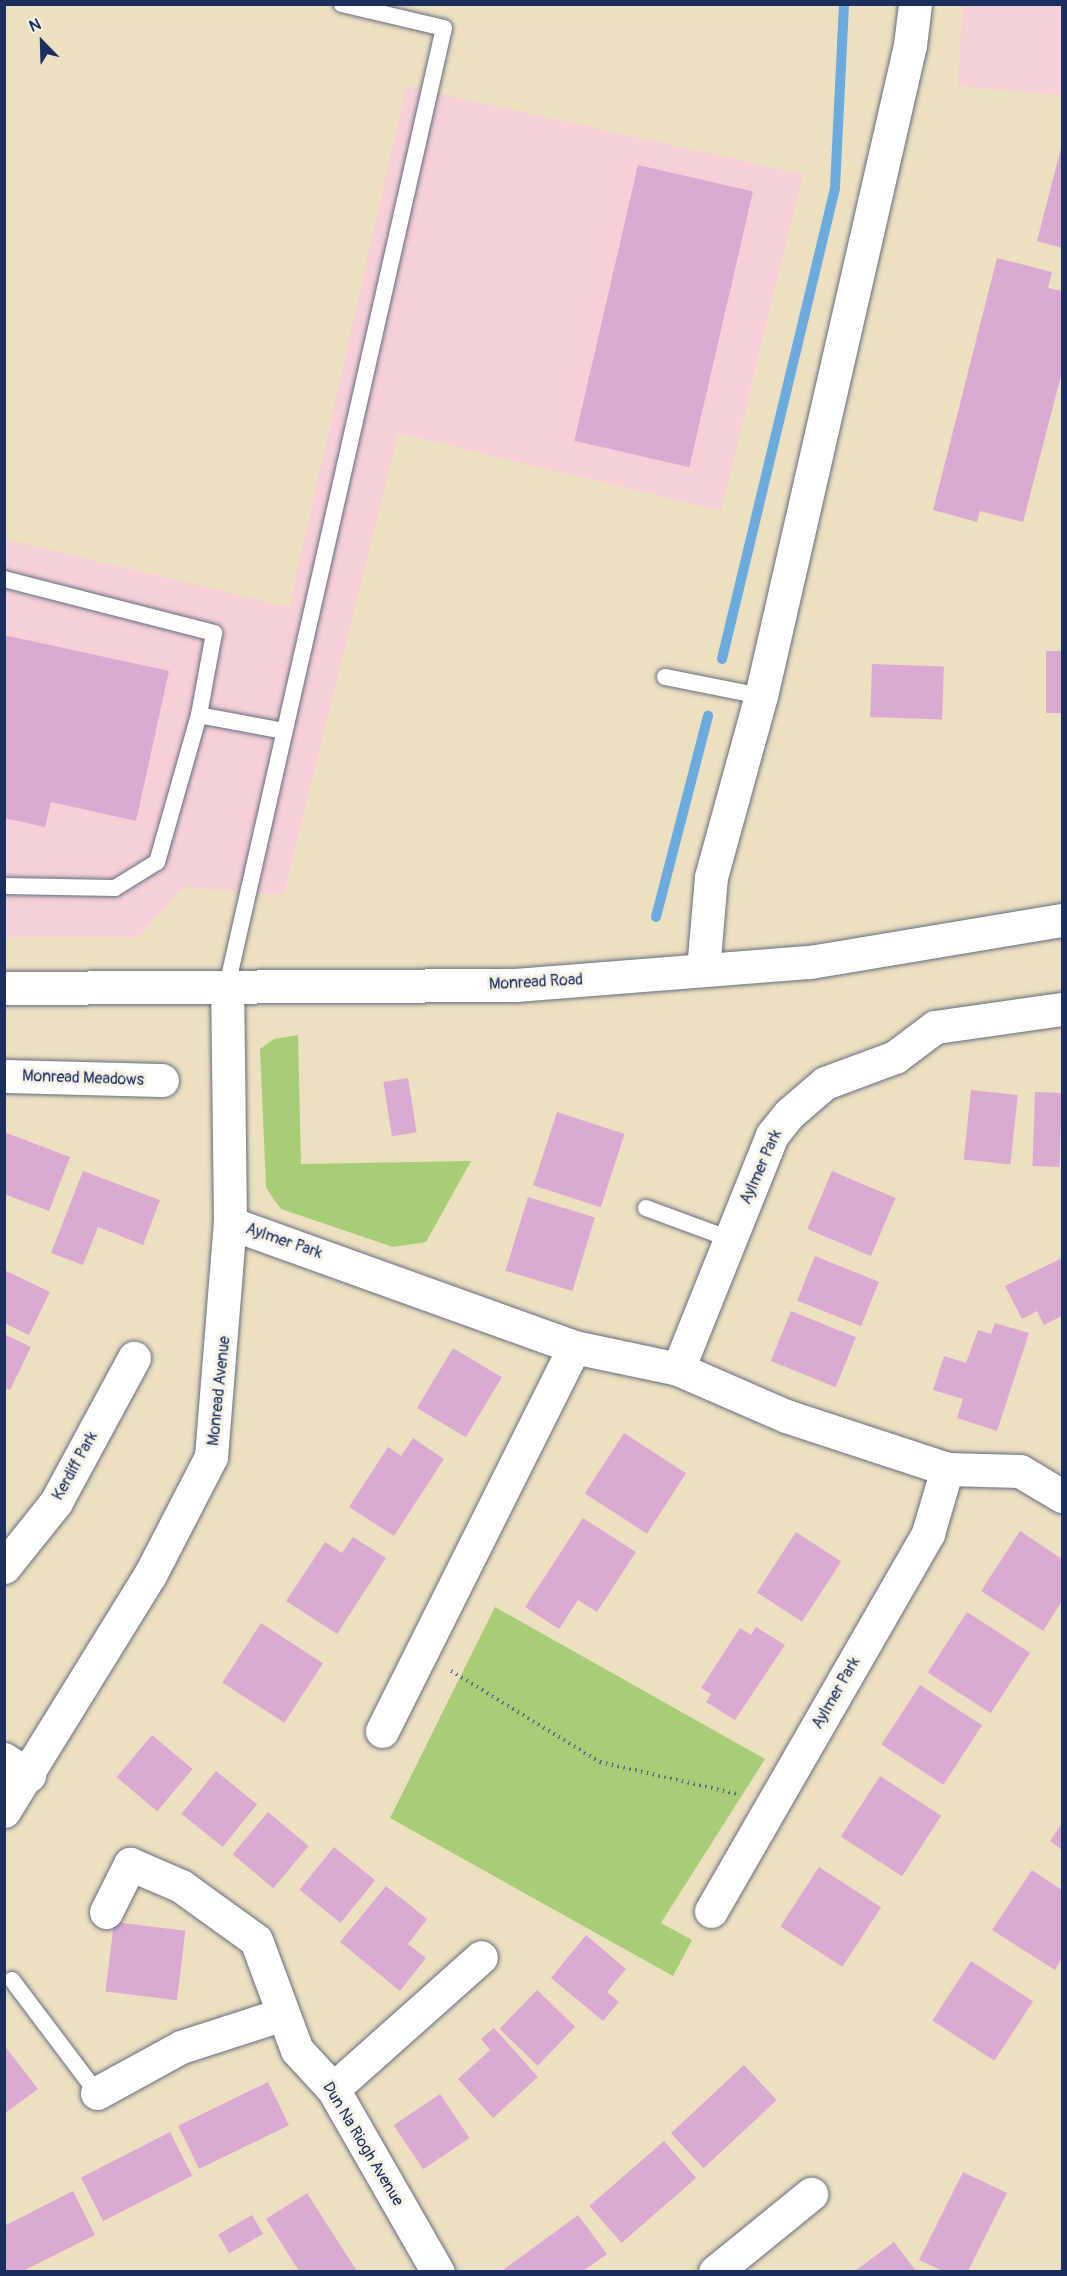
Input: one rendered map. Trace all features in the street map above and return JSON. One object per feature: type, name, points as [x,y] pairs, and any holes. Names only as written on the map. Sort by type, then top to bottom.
[{"type":"street","points":[[704,970],[711,877],[761,696],[910,45],[915,4]]},
{"type":"street","name":"Monread Road","points":[[4,988],[516,985],[810,962],[1062,920]]},
{"type":"street","name":"Monread Avenue","points":[[4,1811],[17,1767],[150,1575],[211,1457],[230,1223],[227,986]]},
{"type":"street","name":"Aylmer Park","points":[[678,1369],[772,1135],[825,1083],[895,1057],[935,1027],[1062,1009]]},
{"type":"street","name":"Monread Meadows","points":[[4,1076],[162,1080]]},
{"type":"street","name":"Aylmer Park","points":[[230,1223],[574,1347],[678,1369],[786,1416],[947,1469],[1020,1471],[1062,1496]]},
{"type":"street","points":[[382,1731],[574,1347]]},
{"type":"street","name":"Kerdiff Park","points":[[4,1567],[56,1502],[134,1358]]},
{"type":"street","name":"Aylmer Park","points":[[711,1911],[928,1533],[947,1469]]},
{"type":"street","name":"Dun Na Riogh Avenue","points":[[106,1912],[130,1864],[181,1886],[256,1940],[280,2015],[297,2050],[333,2089],[434,2270]]},
{"type":"street","points":[[333,2089],[481,1958]]},
{"type":"street","points":[[97,2093],[181,2047],[280,2015]]},
{"type":"street","points":[[715,2271],[811,2194]]},
{"type":"lane","points":[[227,986],[444,28],[342,4]]},
{"type":"lane","points":[[4,579],[214,633],[199,715],[157,862],[114,888],[4,886]]},
{"type":"lane","points":[[665,677],[761,696]]},
{"type":"lane","points":[[199,715],[284,731]]},
{"type":"lane","points":[[646,1208],[730,1239]]},
{"type":"lane","points":[[12,1980],[97,2093]]},
{"type":"path","points":[[448,1669],[600,1762],[751,1797]]},
{"type":"shaded area","points":[[962,5],[1062,5],[1062,96],[958,86]]},
{"type":"shaded area","points":[[406,86],[803,174],[721,511],[398,433],[284,895],[183,887],[139,937],[5,937],[5,539],[289,607]]},
{"type":"green space","points":[[298,1035],[301,1164],[471,1161],[426,1242],[393,1247],[281,1209],[272,1197],[266,1187],[260,1049],[274,1039]]},
{"type":"green space","points":[[495,1607],[765,1759],[661,1923],[692,1940],[673,1976],[390,1818]]},
{"type":"building","points":[[1062,144],[1062,248],[1037,241]]},
{"type":"building","points":[[638,165],[753,192],[689,467],[574,441]]},
{"type":"building","points":[[997,258],[1052,272],[1048,288],[1062,291],[1062,372],[1023,522],[980,511],[977,522],[933,510]]},
{"type":"building","points":[[4,635],[169,671],[136,821],[51,802],[45,827],[4,818]]},
{"type":"building","points":[[1046,651],[1062,651],[1062,713],[1046,713]]},
{"type":"building","points":[[872,664],[944,667],[942,719],[870,717]]},
{"type":"building","points":[[408,1078],[417,1132],[392,1136],[383,1082]]},
{"type":"building","points":[[971,1090],[1018,1095],[1010,1165],[964,1160]]},
{"type":"building","points":[[1035,1092],[1062,1093],[1059,1167],[1032,1166]]},
{"type":"building","points":[[557,1112],[625,1134],[601,1207],[533,1185]]},
{"type":"building","points":[[4,1132],[70,1157],[49,1211],[4,1194]]},
{"type":"building","points":[[83,1171],[160,1200],[143,1245],[98,1227],[83,1265],[51,1253]]},
{"type":"building","points":[[832,1171],[896,1198],[871,1256],[807,1229]]},
{"type":"building","points":[[528,1197],[595,1217],[572,1291],[505,1271]]},
{"type":"building","points":[[815,1256],[879,1282],[861,1326],[797,1301]]},
{"type":"building","points":[[1062,1258],[1062,1316],[1044,1325],[1037,1311],[1022,1319],[1005,1286]]},
{"type":"building","points":[[4,1270],[50,1292],[29,1335],[4,1323]]},
{"type":"building","points":[[791,1311],[856,1337],[836,1387],[771,1361]]},
{"type":"building","points":[[995,1323],[1029,1333],[997,1431],[957,1418],[963,1399],[933,1390],[944,1356],[966,1363],[978,1330],[991,1334]]},
{"type":"building","points":[[4,1334],[31,1347],[10,1390],[4,1388]]},
{"type":"building","points":[[453,1348],[502,1377],[466,1437],[417,1408]]},
{"type":"building","points":[[624,1433],[686,1473],[647,1534],[585,1493]]},
{"type":"building","points":[[413,1438],[444,1459],[394,1536],[349,1507],[388,1447],[401,1456]]},
{"type":"building","points":[[583,1518],[636,1552],[597,1612],[578,1600],[559,1629],[525,1607]]},
{"type":"building","points":[[1020,1531],[1062,1559],[1062,1601],[1043,1631],[981,1591]]},
{"type":"building","points":[[796,1532],[841,1561],[802,1622],[757,1592]]},
{"type":"building","points":[[353,1537],[386,1558],[337,1634],[286,1601],[325,1542],[342,1553]]},
{"type":"building","points":[[967,1612],[1030,1653],[991,1713],[928,1672]]},
{"type":"building","points":[[261,1623],[323,1663],[284,1723],[222,1683]]},
{"type":"building","points":[[756,1627],[785,1645],[735,1720],[706,1702],[711,1694],[701,1688],[740,1628],[751,1635]]},
{"type":"building","points":[[920,1685],[982,1725],[943,1785],[881,1745]]},
{"type":"building","points":[[152,1735],[193,1769],[157,1811],[117,1777]]},
{"type":"building","points":[[216,1771],[257,1804],[223,1847],[181,1814]]},
{"type":"building","points":[[880,1776],[941,1816],[902,1876],[841,1836]]},
{"type":"building","points":[[268,1812],[309,1846],[273,1888],[233,1854]]},
{"type":"building","points":[[1062,1823],[1062,1850],[1050,1841]]},
{"type":"building","points":[[334,1847],[375,1880],[341,1923],[299,1890]]},
{"type":"building","points":[[819,1867],[881,1907],[842,1967],[780,1927]]},
{"type":"building","points":[[1032,1870],[1062,1890],[1062,1958],[1055,1970],[992,1930]]},
{"type":"building","points":[[386,1886],[427,1919],[408,1944],[426,1958],[400,1991],[340,1942]]},
{"type":"building","points":[[114,1922],[185,1931],[177,2000],[105,1991]]},
{"type":"building","points":[[586,1935],[626,1969],[607,1992],[619,2002],[603,2021],[551,1978]]},
{"type":"building","points":[[971,1961],[1033,2001],[994,2061],[932,2021]]},
{"type":"building","points":[[537,1990],[575,2027],[538,2066],[499,2029]]},
{"type":"building","points":[[494,2028],[538,2077],[493,2118],[458,2079],[490,2050],[481,2039]]},
{"type":"building","points":[[4,2045],[38,2089],[4,2114]]},
{"type":"building","points":[[744,2065],[777,2100],[704,2168],[671,2133]]},
{"type":"building","points":[[268,2082],[289,2125],[199,2169],[178,2126]]},
{"type":"building","points":[[440,2094],[470,2138],[423,2169],[394,2125]]},
{"type":"building","points":[[170,2132],[192,2176],[103,2221],[81,2177]]},
{"type":"building","points":[[664,2141],[696,2178],[621,2243],[589,2206]]},
{"type":"building","points":[[963,2172],[1007,2193],[968,2271],[943,2271],[919,2260]]},
{"type":"building","points":[[73,2191],[95,2235],[23,2271],[4,2271],[4,2226]]},
{"type":"building","points":[[307,2193],[357,2271],[299,2271],[266,2219]]},
{"type":"building","points":[[252,2215],[263,2234],[229,2254],[218,2234]]},
{"type":"building","points":[[578,2215],[607,2254],[583,2271],[502,2271]]},
{"type":"building","points":[[894,2242],[916,2271],[855,2271]]},
{"type":"waterway","points":[[722,659],[835,188],[844,4]]},
{"type":"waterway","points":[[656,917],[708,716]]}]
